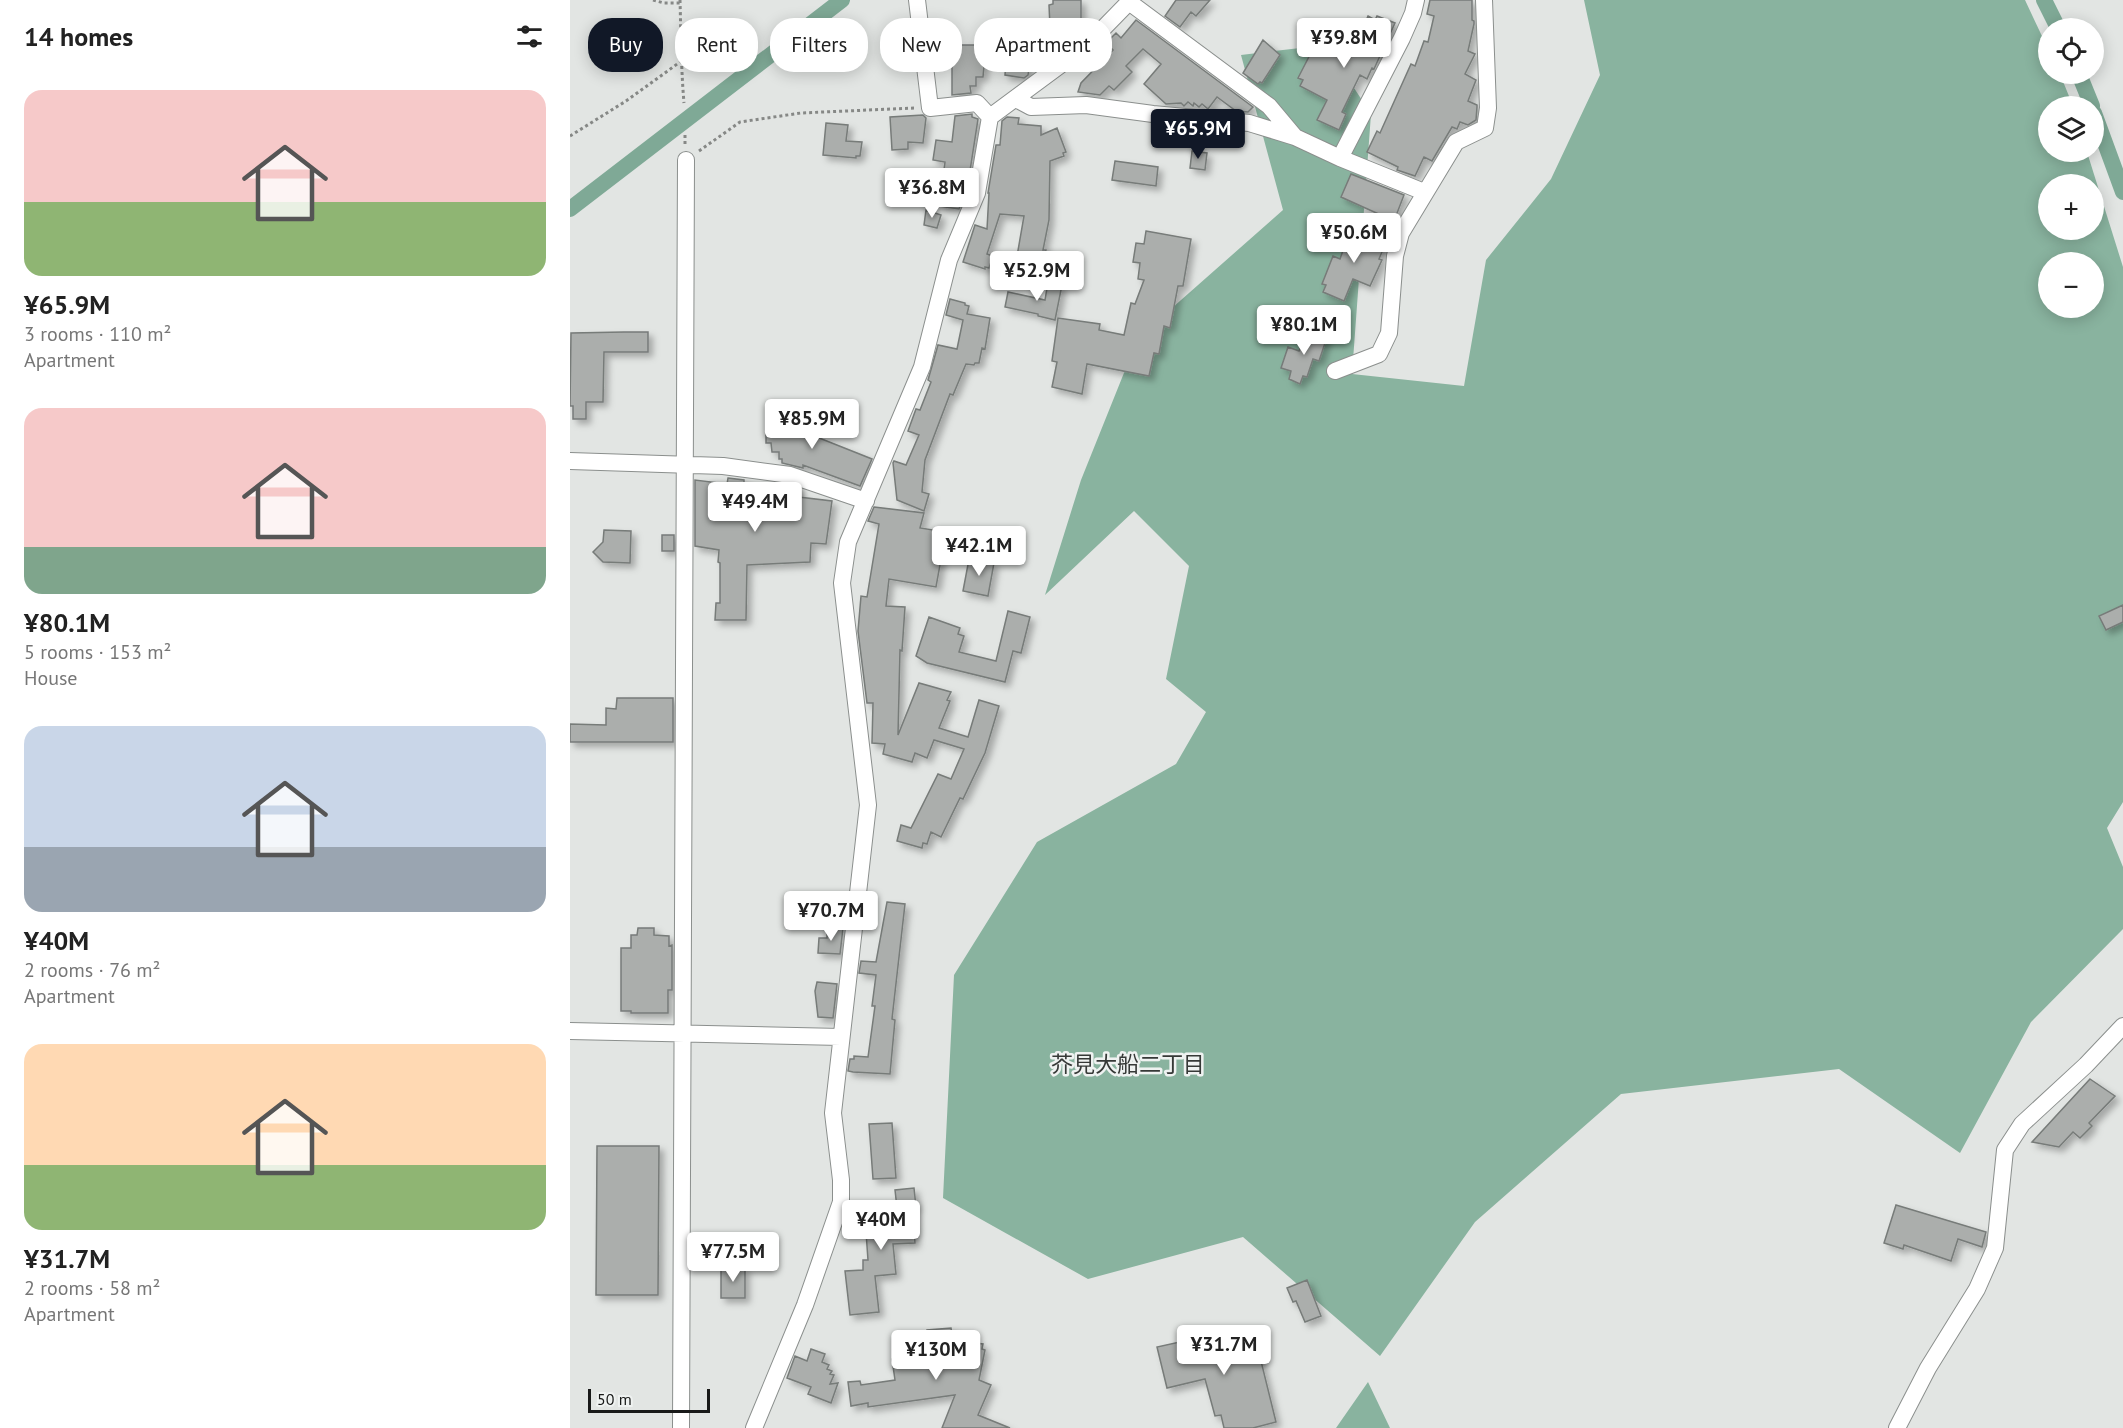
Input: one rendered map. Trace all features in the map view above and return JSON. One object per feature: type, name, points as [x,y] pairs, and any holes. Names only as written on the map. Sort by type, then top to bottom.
[{"type":"street","points":[[917,0],[930,108],[977,103],[990,117]]},
{"type":"street","points":[[1340,158],[1402,38],[1416,0]]},
{"type":"street","points":[[1335,372],[1379,354],[1389,333],[1395,256],[1401,233],[1456,142],[1485,128],[1488,108],[1484,0]]},
{"type":"street","points":[[754,1428],[805,1305],[841,1202],[841,1180],[833,1113],[868,805],[842,583],[848,542],[922,367],[949,260],[977,193],[990,117],[1086,46],[1130,1],[1269,106],[1295,137]]},
{"type":"street","points":[[1016,99],[1031,107],[1086,105],[1249,123],[1295,137],[1424,192]]},
{"type":"street","points":[[681,1428],[686,160]]},
{"type":"street","points":[[570,461],[723,466],[790,475],[866,501]]},
{"type":"street","points":[[1897,1428],[1928,1368],[1977,1289],[1995,1248],[2005,1150],[2022,1124],[2086,1065],[2123,1026]]},
{"type":"street","points":[[570,1031],[841,1037]]},
{"type":"path","points":[[653,0],[664,3],[680,1],[681,18]]},
{"type":"path","points":[[570,136],[626,101],[675,66]]},
{"type":"path","points":[[681,72],[684,103]]},
{"type":"path","points":[[686,160],[740,122],[801,113],[930,108]]},
{"type":"green space","points":[[1584,0],[2025,0],[2038,28],[2038,84],[2064,84],[2069,96],[2038,96],[2038,162],[2090,162],[2094,174],[2038,174],[2038,240],[2104,240],[2104,206],[2123,267],[2123,802],[2107,828],[2123,867],[2123,929],[2031,1022],[1960,1153],[1839,1069],[1621,1094],[1475,1222],[1380,1356],[1243,1237],[1088,1279],[943,1198],[954,975],[1037,842],[1176,764],[1206,712],[1166,679],[1189,566],[1134,511],[1045,595],[1081,480],[1138,338],[1283,210],[1241,55],[1326,45],[1371,114],[1352,374],[1464,386],[1486,260],[1551,179],[1600,75]]},
{"type":"green space","points":[[1368,1382],[1390,1428],[1336,1428]]},
{"type":"building","points":[[1053,0],[1081,0],[1081,18],[1050,18],[1049,5],[1053,4]]},
{"type":"building","points":[[1176,0],[1210,0],[1196,16],[1191,12],[1180,27],[1165,16]]},
{"type":"building","points":[[1430,0],[1472,0],[1474,24],[1468,51],[1475,54],[1465,74],[1476,80],[1468,101],[1477,105],[1476,120],[1468,125],[1460,122],[1457,129],[1452,127],[1432,161],[1424,157],[1415,176],[1397,170],[1398,167],[1367,152],[1377,131],[1380,133],[1411,64],[1415,66],[1424,41],[1428,42],[1434,16],[1427,14]]},
{"type":"building","points":[[1368,16],[1375,20],[1377,16],[1395,23],[1374,69],[1372,68],[1367,79],[1360,75],[1342,112],[1346,114],[1339,130],[1317,120],[1327,100],[1300,86],[1303,80],[1298,78],[1315,45],[1324,49],[1326,45],[1346,55],[1359,26],[1363,28]]},
{"type":"building","points":[[1136,20],[1253,107],[1248,112],[1236,111],[1217,97],[1208,109],[1202,104],[1199,107],[1188,102],[1184,106],[1181,103],[1166,104],[1144,84],[1161,64],[1143,49],[1126,66],[1132,72],[1114,90],[1109,86],[1100,95],[1078,92],[1081,83],[1092,72],[1112,72],[1112,37],[1116,33],[1121,38]]},
{"type":"building","points":[[1263,40],[1280,55],[1262,83],[1258,84],[1243,73]]},
{"type":"building","points":[[962,45],[974,45],[974,72],[983,72],[983,77],[976,77],[976,86],[970,86],[971,93],[952,95],[952,72],[962,72]]},
{"type":"building","points":[[1005,72],[1028,72],[1024,78],[1005,75]]},
{"type":"building","points":[[972,114],[972,117],[978,119],[967,190],[959,209],[939,206],[945,162],[933,160],[936,140],[952,142],[955,116]]},
{"type":"building","points":[[923,115],[926,118],[923,143],[908,142],[908,149],[892,150],[890,117]]},
{"type":"building","points":[[1007,117],[1019,118],[1018,124],[1041,126],[1041,135],[1057,128],[1066,152],[1063,153],[1064,156],[1050,161],[1049,220],[1043,250],[1046,250],[1043,267],[1016,262],[1024,216],[1000,214],[987,254],[993,256],[989,268],[985,267],[985,269],[963,262],[975,225],[987,229],[988,193],[996,145],[1000,145],[1002,121]]},
{"type":"building","points":[[826,123],[848,125],[846,141],[862,142],[860,156],[856,158],[823,155]]},
{"type":"building","points":[[1192,151],[1207,153],[1205,170],[1190,168]]},
{"type":"building","points":[[1115,161],[1158,167],[1156,186],[1112,180]]},
{"type":"building","points":[[1351,174],[1404,195],[1394,221],[1341,197]]},
{"type":"building","points":[[926,210],[941,215],[937,228],[924,225]]},
{"type":"building","points":[[1351,228],[1383,240],[1382,244],[1385,245],[1379,259],[1382,260],[1370,286],[1353,279],[1344,301],[1323,292],[1326,285],[1322,284],[1333,256],[1340,259]]},
{"type":"building","points":[[1146,231],[1191,239],[1183,286],[1178,286],[1170,328],[1164,326],[1159,354],[1154,353],[1149,376],[1087,364],[1082,394],[1052,387],[1057,362],[1052,361],[1058,318],[1100,324],[1099,330],[1124,335],[1131,303],[1135,304],[1144,280],[1138,279],[1140,263],[1133,262],[1136,243],[1144,244]]},
{"type":"building","points":[[1048,282],[1062,285],[1055,320],[1005,307],[1008,292],[1045,300]]},
{"type":"building","points":[[950,299],[969,306],[967,314],[990,318],[985,349],[982,348],[979,363],[966,364],[953,395],[950,394],[925,460],[922,492],[929,494],[924,511],[897,500],[893,463],[894,461],[906,465],[919,435],[908,431],[916,409],[920,410],[931,382],[928,380],[938,345],[957,349],[963,320],[946,315]]},
{"type":"building","points":[[1307,330],[1327,337],[1319,361],[1313,359],[1307,377],[1303,376],[1300,384],[1289,379],[1291,371],[1281,368],[1288,347],[1299,351]]},
{"type":"building","points":[[648,332],[648,352],[604,352],[603,402],[586,402],[586,419],[573,419],[573,406],[570,406],[571,333]]},
{"type":"building","points":[[766,407],[789,407],[789,426],[872,459],[860,486],[803,465],[803,468],[782,463],[782,459],[779,459],[779,452],[772,452],[771,443],[766,443]]},
{"type":"building","points":[[728,478],[744,480],[744,498],[766,498],[766,483],[788,485],[800,489],[799,497],[832,501],[826,544],[811,543],[810,562],[747,565],[746,620],[715,620],[716,603],[720,603],[719,550],[695,546],[695,480],[727,484]]},
{"type":"building","points":[[874,507],[924,513],[920,528],[946,532],[936,587],[889,579],[886,606],[905,607],[902,651],[900,650],[898,735],[919,683],[951,692],[947,700],[950,701],[939,728],[968,737],[979,700],[999,706],[985,753],[963,799],[960,798],[941,837],[931,832],[927,844],[923,843],[922,848],[897,841],[901,825],[911,828],[938,774],[951,779],[964,749],[934,740],[927,758],[915,753],[912,762],[883,754],[885,744],[872,743],[873,703],[867,703],[858,631],[861,596],[867,597],[879,524],[868,521]]},
{"type":"building","points":[[604,530],[631,531],[630,563],[603,562],[593,552],[603,542]]},
{"type":"building","points":[[662,535],[674,535],[674,551],[662,551]]},
{"type":"building","points":[[969,559],[994,563],[988,596],[963,591]]},
{"type":"building","points":[[2123,605],[2123,622],[2106,630],[2099,616]]},
{"type":"building","points":[[1008,611],[1030,617],[1021,653],[1013,651],[1005,682],[927,663],[916,656],[929,617],[960,628],[958,634],[964,636],[959,652],[996,661]]},
{"type":"building","points":[[617,698],[673,698],[673,742],[570,742],[570,724],[606,725],[606,708],[616,709]]},
{"type":"building","points":[[887,902],[905,904],[892,1019],[895,1020],[890,1074],[848,1071],[850,1059],[854,1059],[854,1056],[868,1057],[875,1006],[872,1006],[876,975],[859,973],[861,961],[876,962]]},
{"type":"building","points":[[638,928],[654,928],[654,935],[669,936],[669,946],[672,945],[672,990],[668,990],[668,1013],[621,1011],[621,948],[631,948],[631,935],[637,935]]},
{"type":"building","points":[[827,928],[843,928],[840,954],[818,953],[819,938],[827,938]]},
{"type":"building","points":[[817,982],[837,984],[833,1018],[818,1017],[815,991]]},
{"type":"building","points":[[2090,1079],[2115,1096],[2089,1123],[2092,1126],[2080,1138],[2073,1132],[2059,1147],[2032,1142]]},
{"type":"building","points":[[892,1123],[896,1178],[873,1179],[869,1124]]},
{"type":"building","points":[[597,1146],[659,1146],[658,1295],[596,1295]]},
{"type":"building","points":[[914,1188],[915,1243],[893,1244],[896,1274],[875,1276],[879,1312],[850,1315],[845,1271],[863,1270],[863,1260],[868,1260],[866,1232],[871,1232],[869,1209],[897,1208],[895,1190]]},
{"type":"building","points":[[1896,1205],[1986,1232],[1982,1247],[1958,1239],[1951,1261],[1904,1245],[1903,1249],[1884,1243]]},
{"type":"building","points":[[721,1268],[745,1268],[745,1298],[721,1298]]},
{"type":"building","points":[[1307,1280],[1321,1316],[1305,1322],[1296,1301],[1293,1302],[1287,1288]]},
{"type":"building","points":[[951,1328],[952,1335],[965,1334],[966,1342],[983,1344],[982,1349],[985,1350],[979,1380],[991,1385],[978,1415],[1010,1428],[942,1428],[955,1395],[868,1407],[868,1403],[851,1406],[848,1382],[860,1381],[861,1385],[895,1380],[892,1359],[929,1353],[927,1330]]},
{"type":"building","points":[[1255,1330],[1276,1422],[1253,1428],[1224,1428],[1221,1415],[1215,1416],[1205,1379],[1167,1388],[1157,1347],[1211,1335],[1213,1340]]},
{"type":"building","points":[[811,1349],[825,1354],[822,1362],[829,1365],[827,1369],[832,1371],[830,1374],[834,1375],[830,1384],[838,1383],[831,1403],[808,1394],[811,1387],[787,1378],[795,1356],[807,1361]]},
{"type":"waterway","points":[[570,209],[842,0]]},
{"type":"waterway","points":[[2044,0],[2053,18]]},
{"type":"waterway","points":[[2083,84],[2088,96]]},
{"type":"waterway","points":[[2104,140],[2123,192]]},
{"type":"district","name":"芥見大船二丁目","points":[[1128,1064]]}]
